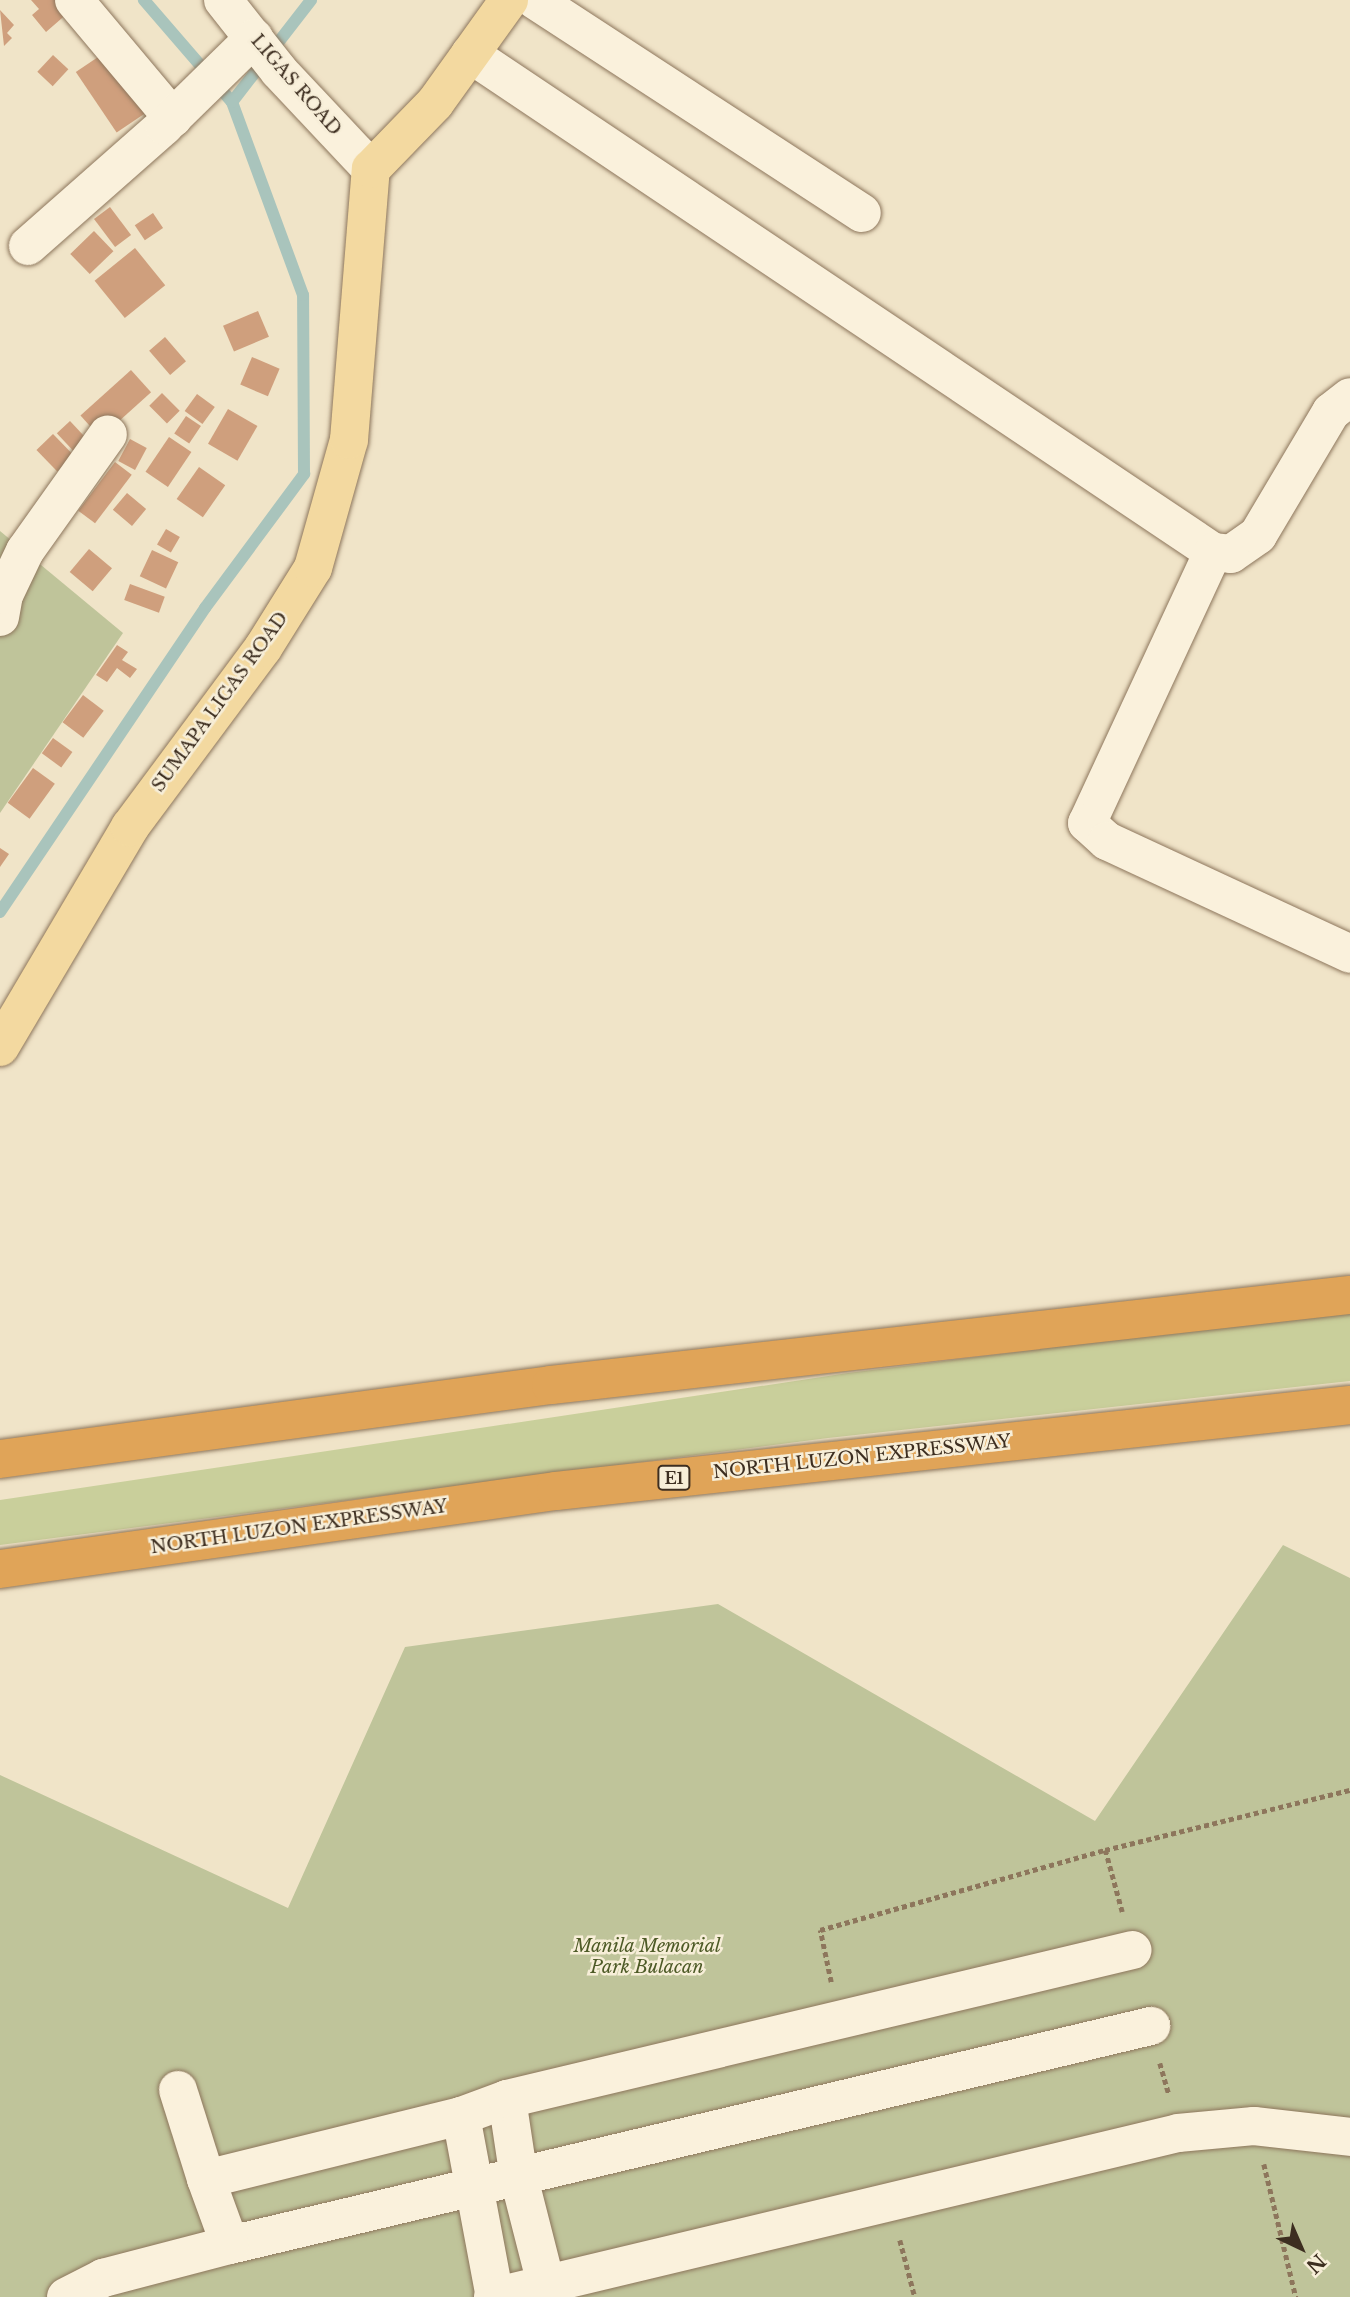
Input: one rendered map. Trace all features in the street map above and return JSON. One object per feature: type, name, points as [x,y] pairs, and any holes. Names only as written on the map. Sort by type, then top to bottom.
[{"type":"highway","points":[[0,1459],[551,1385],[1350,1295]]},
{"type":"highway","name":"NORTH LUZON EXPRESSWAY","points":[[0,1569],[556,1490],[1350,1405]]},
{"type":"main road","points":[[371,169],[435,103],[509,0]]},
{"type":"main road","name":"SUMAPA LIGAS ROAD","points":[[0,1046],[130,827],[263,648],[313,568],[349,440],[371,169]]},
{"type":"street","points":[[74,0],[185,106]]},
{"type":"street","name":"LIGAS ROAD","points":[[223,0],[246,47],[371,169]]},
{"type":"street","points":[[535,0],[862,214]]},
{"type":"street","points":[[28,246],[185,106],[246,47]]},
{"type":"street","points":[[470,54],[1213,552],[1231,554],[1258,535],[1331,412],[1350,397]]},
{"type":"street","points":[[1,602],[24,551],[108,434]]},
{"type":"street","points":[[1213,552],[1087,823],[1107,841],[1350,954]]},
{"type":"street","points":[[206,2179],[461,2116],[507,2099],[840,2022],[1133,1950]]},
{"type":"street","points":[[66,2297],[103,2278],[230,2245],[1151,2026]]},
{"type":"street","points":[[178,2090],[230,2245]]},
{"type":"street","points":[[507,2099],[519,2178],[546,2284]]},
{"type":"street","points":[[461,2116],[494,2297],[1178,2133],[1254,2126],[1350,2137]]},
{"type":"path","points":[[840,2022],[820,1930],[1105,1850],[1350,1790]]},
{"type":"path","points":[[1105,1850],[1133,1950]]},
{"type":"path","points":[[1254,2126],[1297,2297]]},
{"type":"path","points":[[890,2202],[915,2297]]},
{"type":"green space","points":[[0,531],[123,633],[0,813]]},
{"type":"green space","points":[[1350,1310],[1350,1381],[828,1438],[0,1545],[0,1500],[848,1373]]},
{"type":"green space","name":"Manila Memorial Park Bulacan","points":[[1283,1545],[1350,1578],[1350,2297],[0,2297],[0,1775],[288,1908],[405,1647],[718,1604],[1095,1821]]},
{"type":"building","points":[[31,0],[58,0],[69,12],[46,32],[32,15],[39,9]]},
{"type":"building","points":[[0,10],[14,25],[7,33],[12,38],[4,46]]},
{"type":"building","points":[[104,53],[145,114],[117,133],[76,72]]},
{"type":"building","points":[[53,55],[68,69],[53,86],[37,72]]},
{"type":"building","points":[[110,207],[131,235],[115,247],[94,219]]},
{"type":"building","points":[[153,213],[163,228],[145,240],[135,225]]},
{"type":"building","points":[[94,231],[113,251],[90,274],[70,254]]},
{"type":"building","points":[[135,248],[165,285],[125,318],[95,281]]},
{"type":"building","points":[[258,311],[269,337],[234,352],[223,326]]},
{"type":"building","points":[[165,337],[186,361],[170,375],[149,351]]},
{"type":"building","points":[[252,357],[280,369],[268,396],[240,385]]},
{"type":"building","points":[[131,370],[151,392],[101,438],[80,416]]},
{"type":"building","points":[[162,393],[180,411],[167,423],[149,406]]},
{"type":"building","points":[[197,394],[215,407],[202,424],[185,411]]},
{"type":"building","points":[[228,409],[257,426],[237,461],[208,444]]},
{"type":"building","points":[[186,416],[201,426],[189,443],[174,433]]},
{"type":"building","points":[[70,421],[87,439],[74,452],[57,433]]},
{"type":"building","points":[[53,434],[74,456],[57,472],[36,450]]},
{"type":"building","points":[[169,437],[191,452],[168,487],[146,472]]},
{"type":"building","points":[[130,439],[147,448],[135,470],[118,461]]},
{"type":"building","points":[[115,462],[132,475],[95,523],[78,511]]},
{"type":"building","points":[[199,467],[225,485],[203,517],[177,499]]},
{"type":"building","points":[[127,493],[146,509],[132,526],[113,510]]},
{"type":"building","points":[[166,529],[180,537],[171,553],[157,545]]},
{"type":"building","points":[[89,549],[112,568],[93,591],[70,572]]},
{"type":"building","points":[[152,550],[178,562],[166,589],[140,576]]},
{"type":"building","points":[[130,584],[165,597],[159,613],[124,600]]},
{"type":"building","points":[[117,645],[128,652],[122,660],[137,669],[130,678],[117,668],[107,682],[96,675]]},
{"type":"building","points":[[83,695],[104,711],[83,738],[63,722]]},
{"type":"building","points":[[53,738],[72,752],[61,767],[42,753]]},
{"type":"building","points":[[33,768],[55,784],[30,819],[8,803]]},
{"type":"building","points":[[0,848],[9,854],[0,867]]},
{"type":"waterway","points":[[0,912],[205,608],[304,474],[303,295],[232,102],[144,0]]},
{"type":"waterway","points":[[232,102],[311,0]]}]
